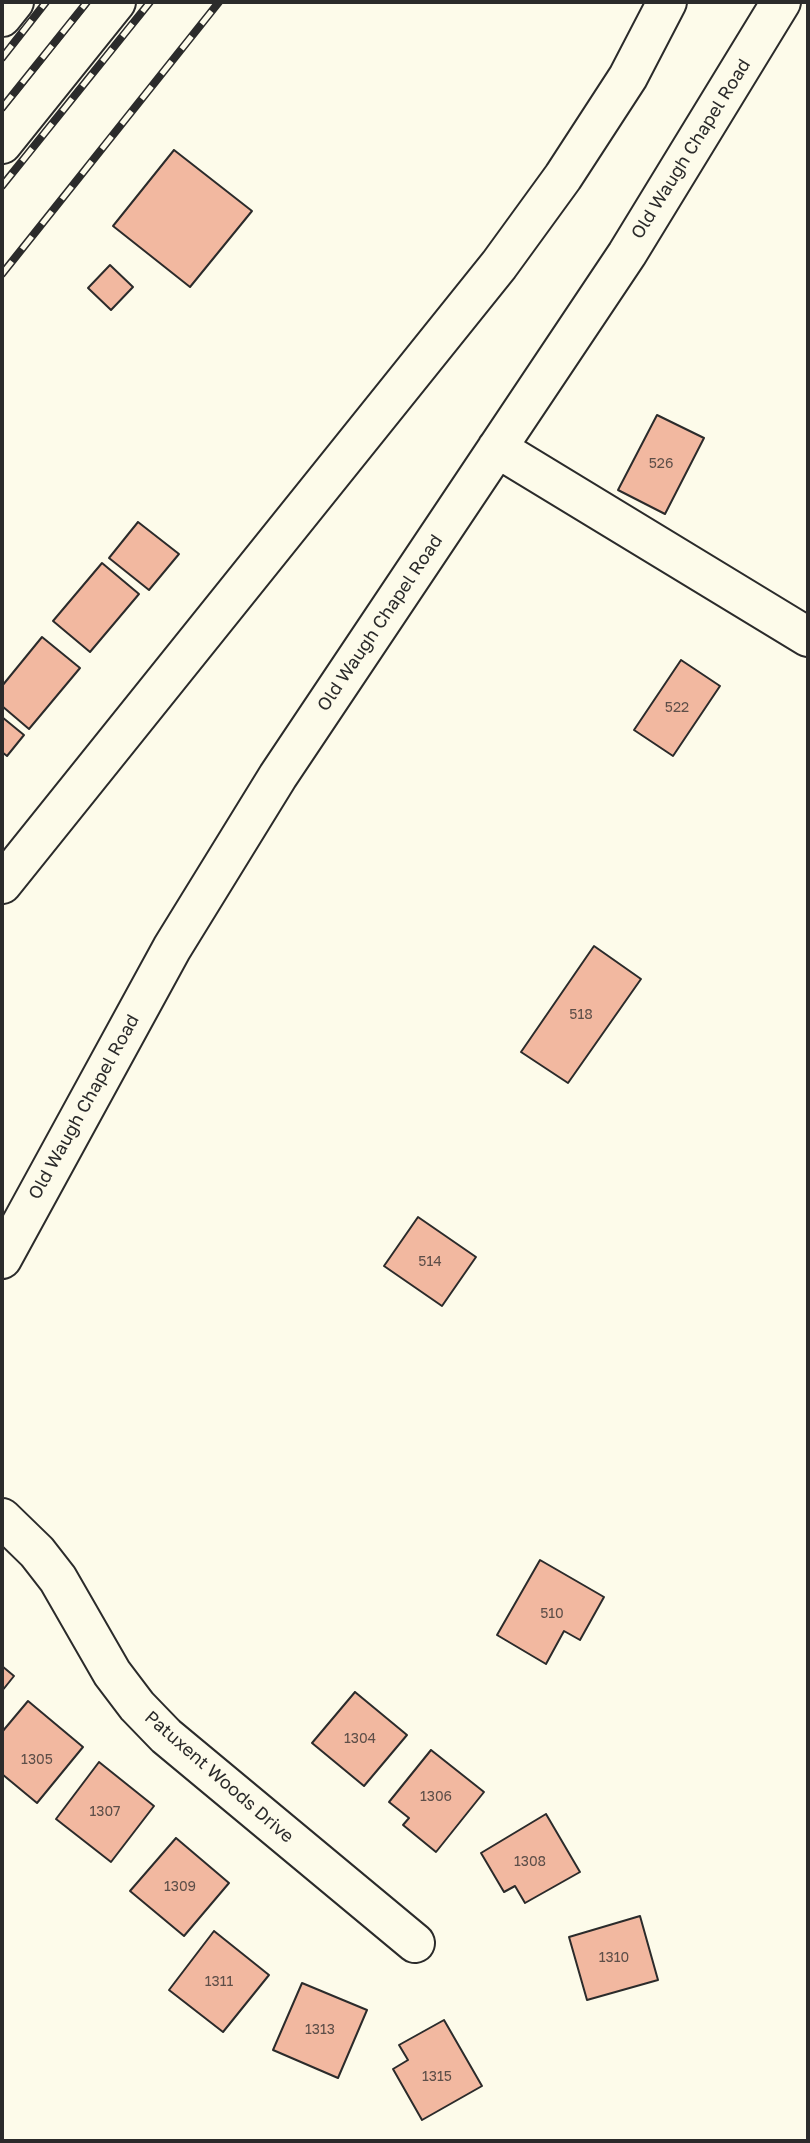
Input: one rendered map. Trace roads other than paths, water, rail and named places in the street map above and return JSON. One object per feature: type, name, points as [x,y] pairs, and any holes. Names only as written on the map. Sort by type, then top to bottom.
[{"type":"street","points":[[2,17],[14,2]]},
{"type":"street","points":[[2,144],[116,2]]},
{"type":"street","points":[[2,884],[499,265],[563,177],[628,77],[667,2]]},
{"type":"street","name":"Old Waugh Chapel Road","points":[[2,1259],[179,936],[278,776],[626,254],[781,2]]},
{"type":"street","points":[[497,448],[808,637]]},
{"type":"street","name":"Patuxent Woods Drive","points":[[2,1518],[37,1552],[58,1579],[112,1673],[137,1706],[166,1736],[415,1942]]},
{"type":"railway","points":[[2,58],[46,2]]},
{"type":"railway","points":[[2,108],[87,2]]},
{"type":"railway","points":[[2,186],[150,2]]},
{"type":"railway","points":[[2,274],[219,2]]}]
